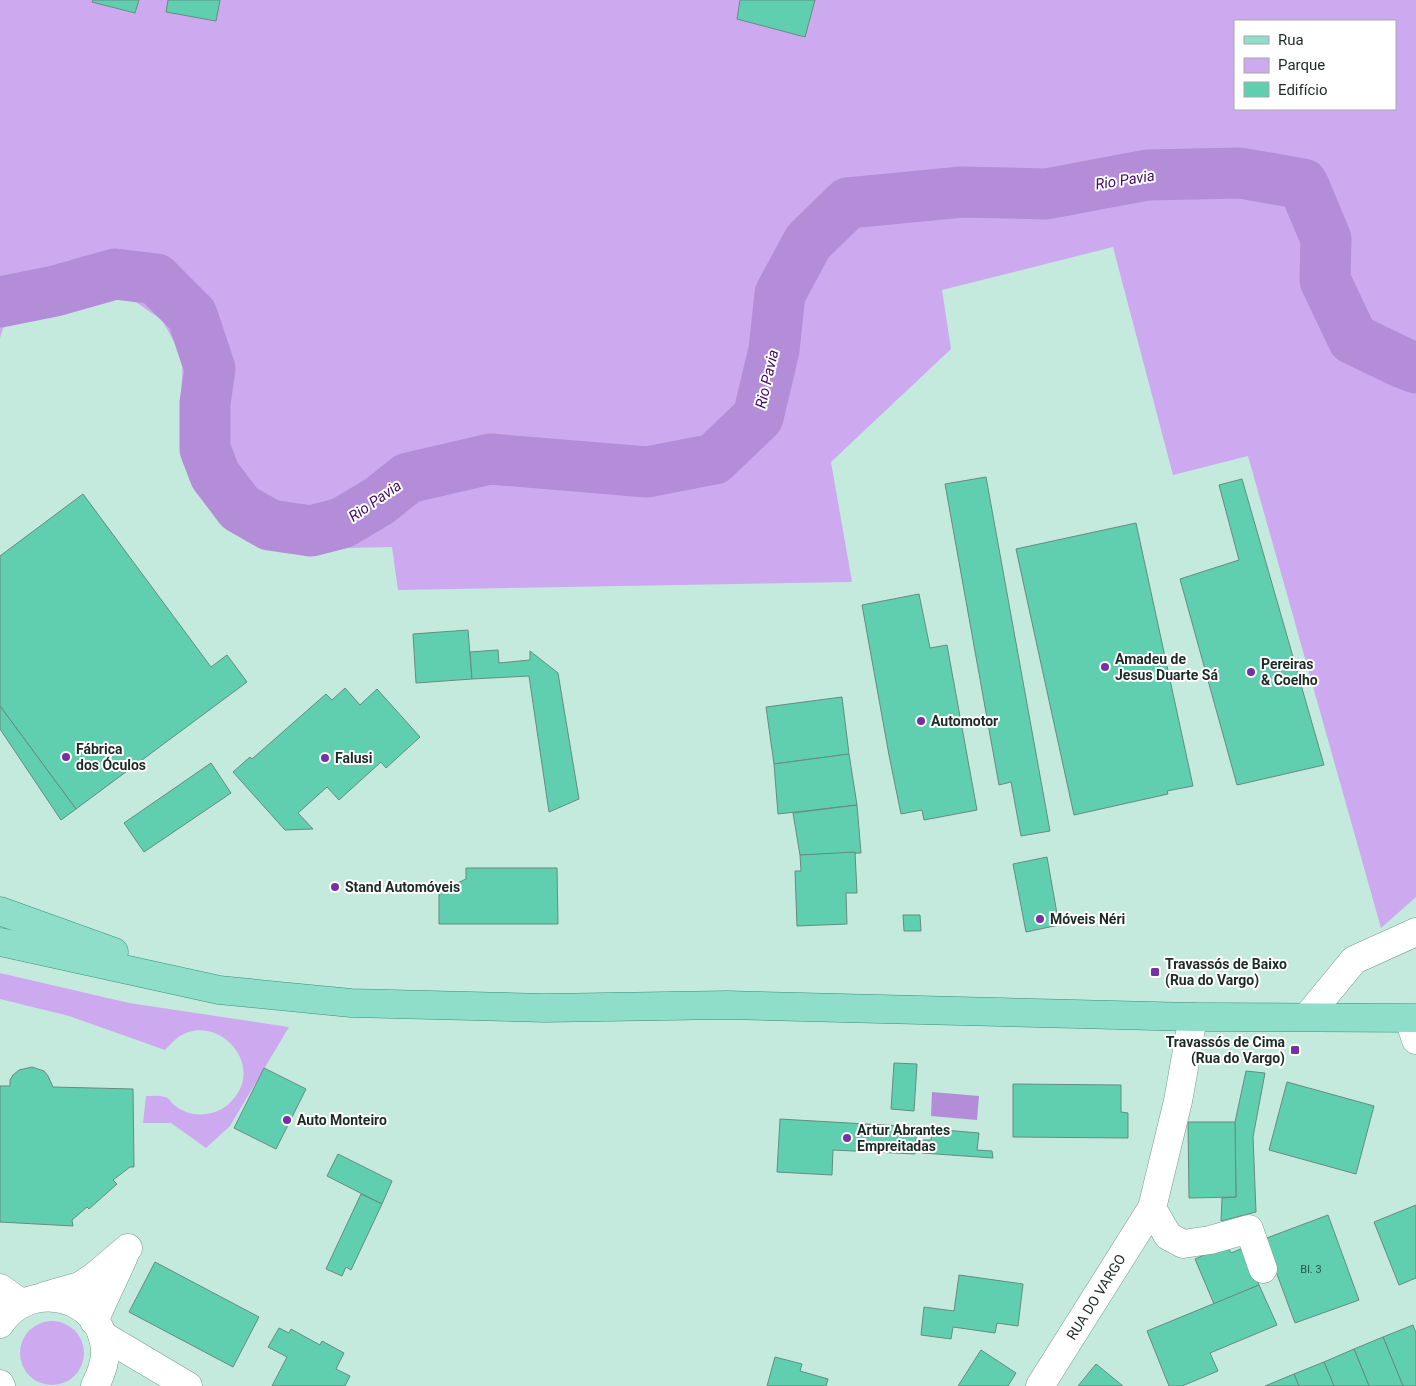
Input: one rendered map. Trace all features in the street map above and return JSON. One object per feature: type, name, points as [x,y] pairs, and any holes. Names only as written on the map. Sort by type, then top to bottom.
[{"type":"main road","points":[[0,911],[219,990]]},
{"type":"main road","points":[[0,942],[219,990],[351,1002],[545,1008],[728,1005],[1193,1017],[1307,1017],[1414,1026]]},
{"type":"street","points":[[1307,1017],[1354,960],[1416,932]]},
{"type":"street","name":"RUA DO VARGO","points":[[1040,1386],[1152,1208],[1178,1101],[1193,1017]]},
{"type":"street","points":[[1152,1208],[1168,1236],[1183,1244],[1210,1240],[1249,1229],[1263,1270]]},
{"type":"street","points":[[0,1324],[20,1296],[80,1286],[128,1248],[98,1328]]},
{"type":"street","points":[[20,1296],[55,1297],[70,1301],[84,1309],[98,1328],[105,1353],[102,1372],[95,1386]]},
{"type":"street","points":[[98,1328],[188,1386]]},
{"type":"green space","points":[[0,0],[1416,0],[1416,897],[1381,928],[1248,456],[1173,475],[1113,247],[942,290],[951,349],[831,462],[852,582],[398,590],[392,547],[302,549],[251,533],[201,480],[195,441],[181,395],[183,358],[162,320],[127,296],[83,301],[7,316],[0,338]]},
{"type":"green space","points":[[0,973],[129,1003],[289,1027],[230,1126],[206,1148],[171,1123],[143,1123],[146,1096],[166,1097],[180,1109],[192,1114],[210,1113],[222,1109],[235,1097],[242,1083],[243,1068],[239,1055],[230,1043],[219,1035],[205,1031],[190,1032],[176,1039],[165,1050],[69,1016],[0,999]]},
{"type":"green space","points":[[46,1321],[58,1321],[75,1330],[82,1341],[84,1353],[82,1365],[75,1376],[58,1385],[46,1385],[34,1380],[25,1371],[20,1359],[20,1347],[25,1335],[34,1326]]},
{"type":"shaded area","points":[[932,1092],[979,1096],[977,1120],[931,1116]]},
{"type":"building","points":[[93,0],[139,0],[135,13],[92,2]]},
{"type":"building","points":[[168,0],[220,0],[216,21],[166,12]]},
{"type":"building","points":[[740,0],[815,0],[805,37],[737,19]]},
{"type":"building","points":[[986,477],[1050,831],[1021,836],[1011,782],[999,785],[945,484]]},
{"type":"building","name":"Pereiras & Coelho","points":[[1242,479],[1324,765],[1237,785],[1180,579],[1239,560],[1219,485]]},
{"type":"building","points":[[83,494],[211,667],[227,655],[247,682],[76,809],[0,706],[0,556]]},
{"type":"building","name":"Amadeu de Jesus Duarte Sá","points":[[1136,523],[1193,786],[1167,791],[1168,794],[1074,815],[1016,549]]},
{"type":"building","name":"Automotor","points":[[919,594],[930,648],[947,645],[977,810],[924,820],[922,810],[901,814],[862,605]]},
{"type":"building","points":[[468,630],[472,679],[416,683],[413,634]]},
{"type":"building","points":[[498,650],[499,663],[530,660],[530,651],[558,673],[579,799],[549,812],[529,676],[472,679],[470,652]]},
{"type":"building","name":"Falusi","points":[[345,688],[360,705],[377,689],[420,737],[386,768],[381,762],[339,800],[327,787],[298,813],[313,829],[285,830],[233,772],[250,757],[252,759],[326,694],[332,700]]},
{"type":"building","points":[[842,697],[849,754],[774,764],[766,707]]},
{"type":"building","points":[[0,706],[76,809],[61,820],[0,729]]},
{"type":"building","points":[[849,754],[857,805],[778,814],[774,764]]},
{"type":"building","points":[[211,763],[231,793],[144,852],[124,823]]},
{"type":"building","points":[[857,805],[861,853],[800,855],[793,813]]},
{"type":"building","points":[[855,852],[857,893],[846,893],[847,924],[797,926],[795,871],[801,871],[800,855]]},
{"type":"building","points":[[1047,857],[1059,925],[1026,932],[1013,864]]},
{"type":"building","points":[[466,868],[557,868],[558,924],[439,924],[439,892],[466,879]]},
{"type":"building","points":[[903,915],[920,915],[921,931],[904,931]]},
{"type":"building","points":[[894,1063],[917,1064],[914,1111],[891,1109]]},
{"type":"building","points":[[32,1067],[44,1071],[53,1087],[133,1089],[134,1167],[130,1167],[113,1180],[117,1184],[89,1209],[87,1207],[72,1220],[73,1226],[0,1222],[0,1086],[10,1086],[10,1080],[13,1075],[19,1070]]},
{"type":"building","points":[[264,1068],[306,1089],[276,1149],[234,1128]]},
{"type":"building","points":[[1246,1071],[1265,1073],[1253,1137],[1256,1212],[1221,1221],[1222,1198],[1236,1197],[1235,1122]]},
{"type":"building","points":[[1287,1082],[1374,1106],[1356,1174],[1269,1150]]},
{"type":"building","points":[[1013,1084],[1121,1085],[1121,1112],[1128,1113],[1128,1138],[1013,1137]]},
{"type":"building","name":"Artur Abrantes Empreitadas","points":[[780,1119],[917,1127],[915,1154],[833,1150],[832,1175],[777,1172]]},
{"type":"building","points":[[1188,1122],[1235,1122],[1236,1197],[1189,1198]]},
{"type":"building","points":[[932,1129],[979,1133],[977,1150],[992,1151],[993,1158],[922,1153],[923,1140],[931,1140]]},
{"type":"building","points":[[338,1154],[392,1181],[382,1204],[327,1176]]},
{"type":"building","points":[[361,1194],[382,1204],[351,1270],[346,1267],[342,1276],[326,1269]]},
{"type":"building","points":[[1416,1205],[1416,1278],[1399,1285],[1374,1222]]},
{"type":"building","points":[[1328,1215],[1359,1300],[1295,1323],[1264,1239]]},
{"type":"building","points":[[1227,1245],[1231,1253],[1243,1248],[1259,1285],[1214,1304],[1195,1259]]},
{"type":"building","points":[[155,1262],[259,1317],[233,1367],[129,1312]]},
{"type":"building","points":[[959,1275],[1023,1284],[1018,1326],[997,1323],[995,1333],[953,1327],[951,1339],[921,1335],[924,1307],[954,1311]]},
{"type":"building","points":[[1259,1285],[1277,1325],[1210,1353],[1218,1371],[1182,1386],[1169,1386],[1147,1331]]},
{"type":"building","points":[[1413,1325],[1416,1333],[1416,1386],[1403,1386],[1383,1337]]},
{"type":"building","points":[[279,1328],[289,1333],[291,1329],[320,1345],[322,1341],[344,1353],[336,1369],[350,1376],[345,1386],[272,1386],[287,1357],[268,1347]]},
{"type":"building","points":[[1383,1337],[1403,1386],[1369,1386],[1354,1349]]},
{"type":"building","points":[[1354,1349],[1369,1386],[1334,1386],[1324,1362]]},
{"type":"building","points":[[981,1350],[1016,1373],[1008,1386],[958,1386]]},
{"type":"building","points":[[775,1357],[802,1364],[800,1371],[828,1379],[826,1386],[767,1386]]},
{"type":"building","points":[[1324,1362],[1334,1386],[1299,1386],[1294,1374]]},
{"type":"building","points":[[1096,1364],[1123,1386],[1078,1386]]},
{"type":"building","points":[[1294,1374],[1299,1386],[1265,1386]]},
{"type":"waterway","name":"Rio Pavia","points":[[0,302],[55,291],[115,274],[156,279],[192,315],[210,369],[205,403],[205,449],[215,475],[240,508],[270,525],[311,531],[342,523],[379,501],[408,478],[490,459],[647,472],[714,459],[758,417],[774,350],[780,294],[808,242],[848,203],[962,192],[1046,194],[1147,175],[1240,173],[1303,184],[1326,239],[1325,280],[1353,339],[1416,368]]},
{"type":"place","name":"Amadeu de Jesus Duarte Sá","points":[[1105,667]]},
{"type":"place","name":"Pereiras & Coelho","points":[[1251,672]]},
{"type":"place","name":"Automotor","points":[[921,721]]},
{"type":"place","name":"Fábrica dos Óculos","points":[[66,757]]},
{"type":"place","name":"Falusi","points":[[325,758]]},
{"type":"place","name":"Stand Automóveis","points":[[335,887]]},
{"type":"place","name":"Móveis Néri","points":[[1040,919]]},
{"type":"place","name":"Travassós de Baixo (Rua do Vargo)","points":[[1155,972]]},
{"type":"place","name":"Travassós de Cima (Rua do Vargo)","points":[[1295,1050]]},
{"type":"place","name":"Auto Monteiro","points":[[287,1120]]},
{"type":"place","name":"Artur Abrantes Empreitadas","points":[[847,1138]]}]
